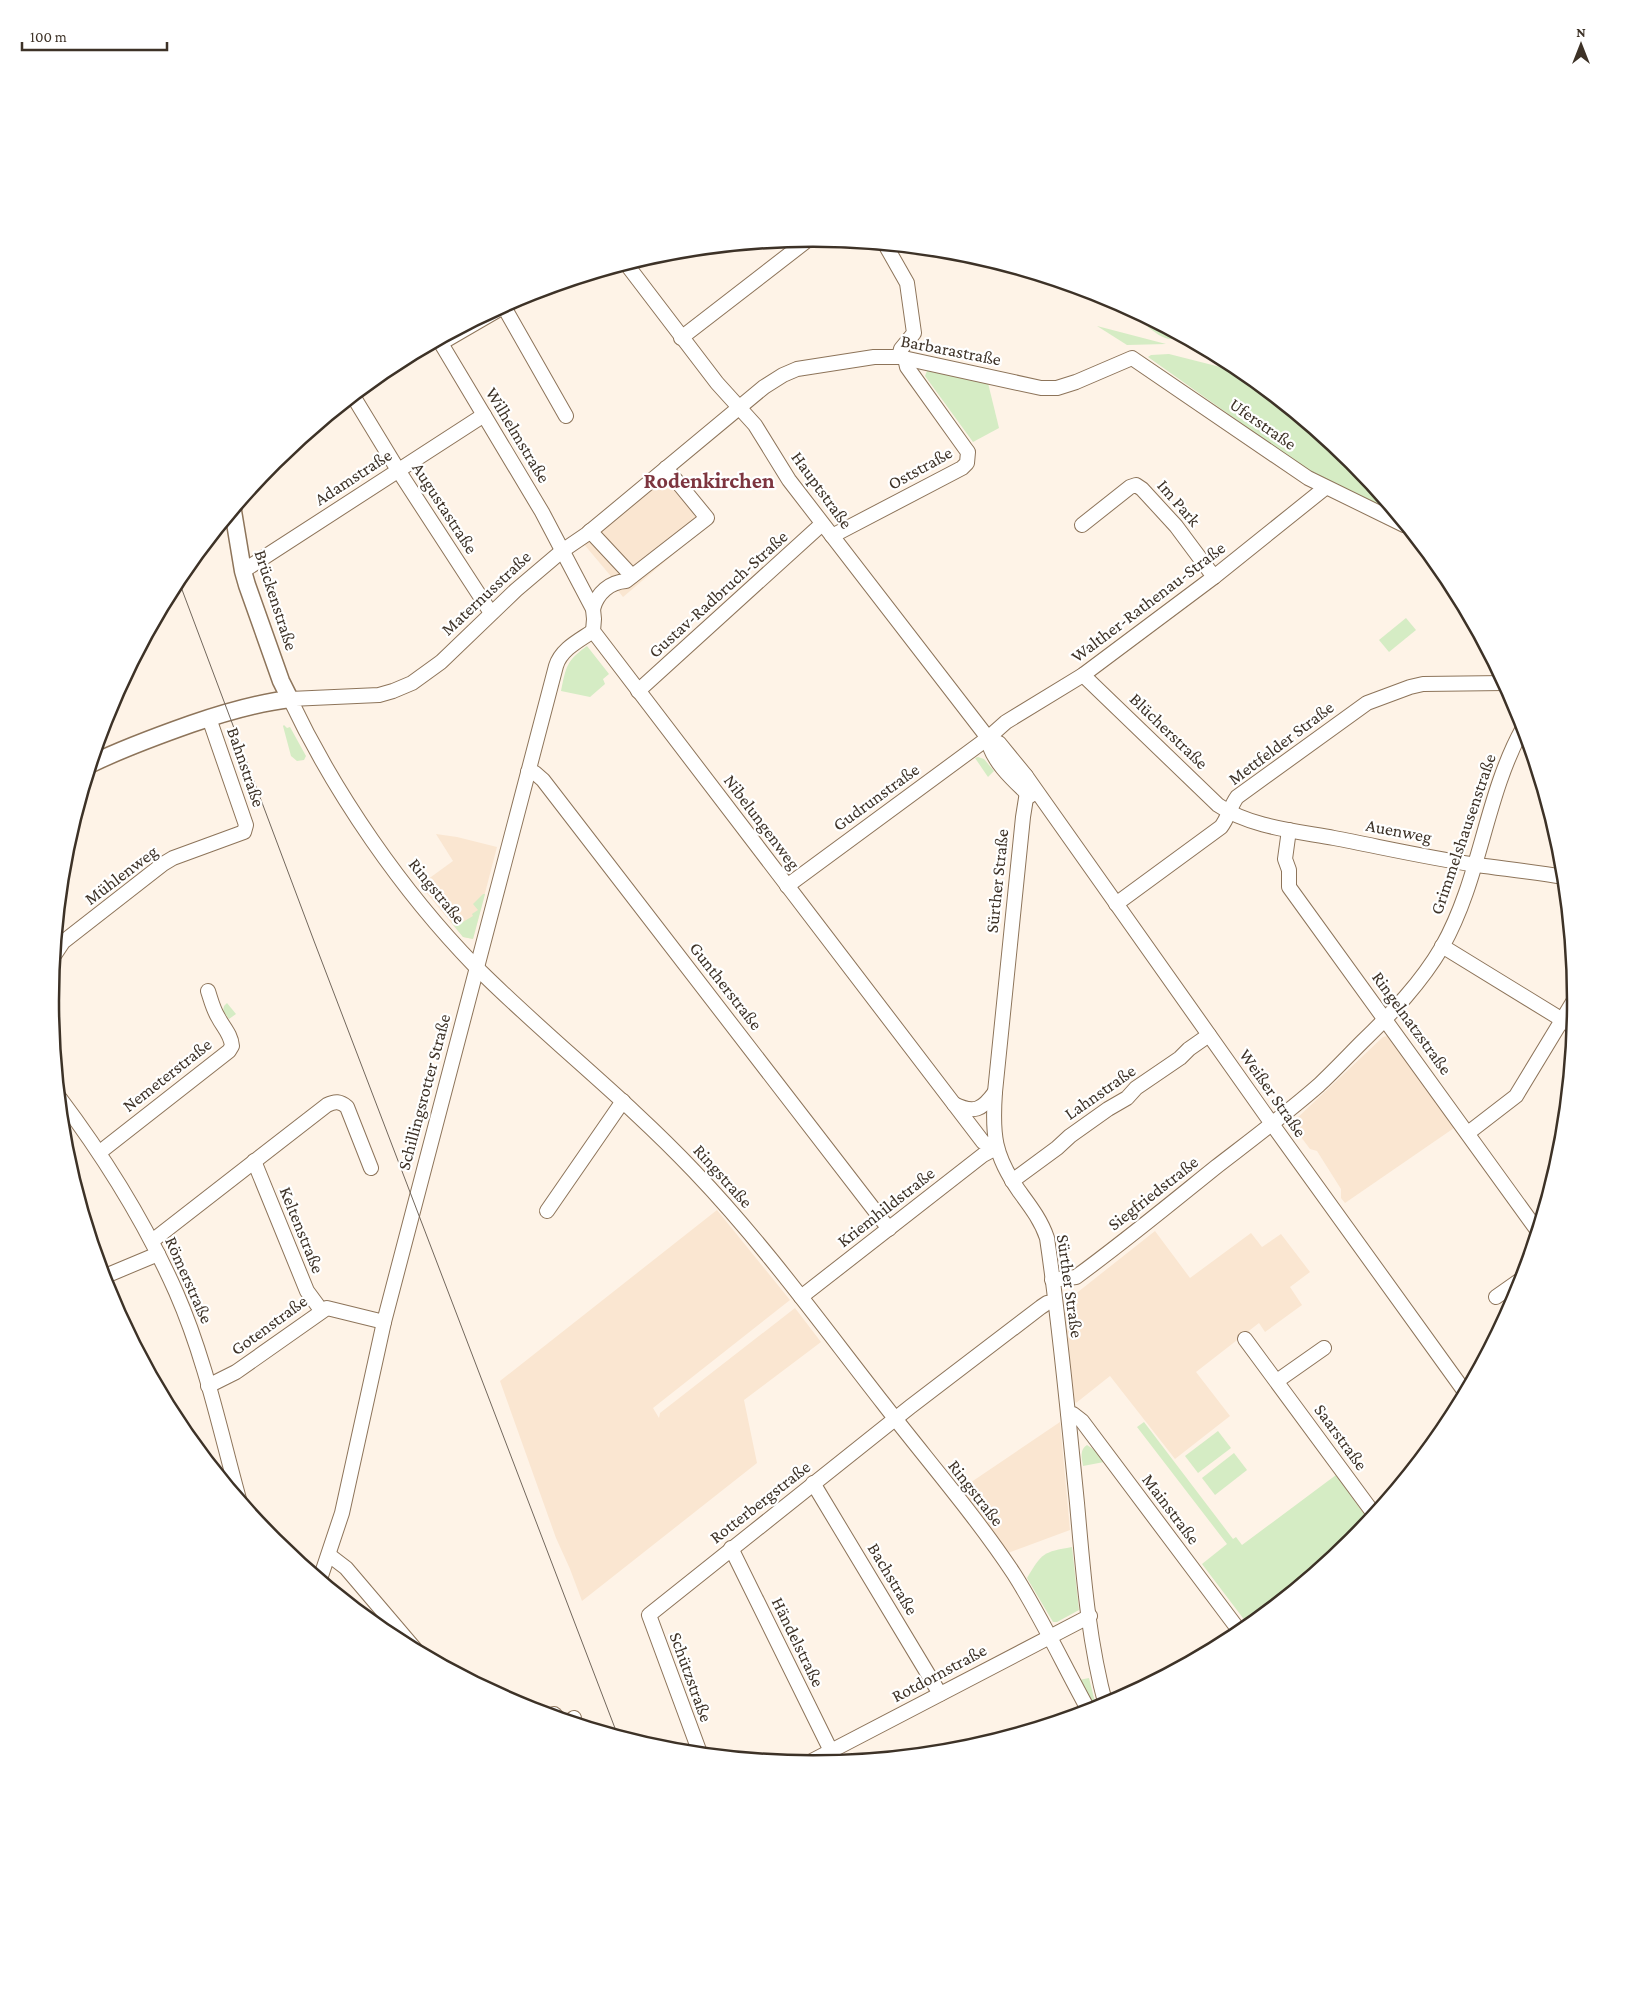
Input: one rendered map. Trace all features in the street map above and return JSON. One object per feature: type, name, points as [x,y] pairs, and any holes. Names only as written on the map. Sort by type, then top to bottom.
[{"type":"main road","name":"Brückenstraße","points":[[234,518],[243,571],[259,620],[290,699]]},
{"type":"main road","name":"Maternusstraße","points":[[98,761],[135,744],[215,716],[261,703],[290,699]]},
{"type":"street","points":[[681,338],[798,248]]},
{"type":"street","points":[[890,252],[907,283],[914,333],[901,349],[902,357]]},
{"type":"street","name":"Hauptstraße","points":[[631,270],[681,338],[755,425],[789,480],[988,738],[999,743],[1026,776]]},
{"type":"street","points":[[507,312],[566,416]]},
{"type":"street","name":"Wilhelmstraße","points":[[442,345],[542,512],[562,551]]},
{"type":"street","name":"Barbarastraße","points":[[739,408],[764,387],[783,375],[798,369],[874,357],[902,357],[1041,388],[1057,388],[1076,382],[1132,358]]},
{"type":"street","name":"Oststraße","points":[[832,536],[962,468],[967,463],[968,452],[907,367],[902,357]]},
{"type":"street","name":"Uferstraße","points":[[1132,358],[1325,488],[1393,520]]},
{"type":"street","name":"Augustastraße","points":[[356,401],[398,470],[491,613]]},
{"type":"street","name":"Maternusstraße","points":[[290,699],[374,696],[398,690],[412,683],[435,668],[491,613],[562,551],[590,532],[739,408]]},
{"type":"street","name":"Adamstraße","points":[[243,571],[484,414]]},
{"type":"street","points":[[594,631],[593,609],[595,598],[615,581],[626,580],[632,576],[711,518],[666,468]]},
{"type":"street","name":"Im Park","points":[[1082,525],[1130,487],[1136,486],[1142,489],[1176,526],[1214,577]]},
{"type":"street","name":"Walther-Rathenau-Straße","points":[[988,738],[1006,722],[1084,675],[1214,577],[1325,488]]},
{"type":"street","name":"Gustav-Radbruch-Straße","points":[[638,691],[822,524]]},
{"type":"street","points":[[590,532],[632,576]]},
{"type":"street","points":[[562,551],[593,609]]},
{"type":"street","name":"Nibelungenweg","points":[[594,631],[983,1142],[996,1148]]},
{"type":"street","name":"Schillingsrotter Straße","points":[[322,1574],[342,1513],[384,1322],[476,966],[559,658],[575,643],[594,631]]},
{"type":"street","name":"Blücherstraße","points":[[1084,675],[1218,805],[1229,813]]},
{"type":"street","name":"Mettfelder Straße","points":[[1116,904],[1221,827],[1227,820],[1237,797],[1373,700],[1423,684],[1496,683]]},
{"type":"street","name":"Ringstraße","points":[[290,699],[322,760],[376,844],[426,910],[476,966],[672,1148],[721,1200],[800,1297],[1002,1556],[1024,1591],[1086,1704]]},
{"type":"street","name":"Bahnstraße","points":[[215,716],[246,828]]},
{"type":"street","name":"Grimmelshausenstraße","points":[[1272,1124],[1320,1084],[1386,1019],[1422,977],[1442,946],[1465,896],[1476,865],[1496,792],[1519,737]]},
{"type":"street","name":"Hauptstraße","points":[[988,738],[988,745],[994,756],[1027,792]]},
{"type":"street","name":"Gudrunstraße","points":[[787,886],[988,738]]},
{"type":"street","name":"Guntherstraße","points":[[528,772],[535,773],[543,780],[889,1229]]},
{"type":"street","name":"Hauptstraße","points":[[1008,773],[1015,788],[1023,817]]},
{"type":"street","points":[[1026,776],[1027,792]]},
{"type":"street","name":"Weißer Straße","points":[[1026,776],[1272,1124],[1462,1386]]},
{"type":"street","name":"Weißer Straße","points":[[1027,792],[1052,814]]},
{"type":"street","name":"Sürther Straße","points":[[1027,792],[993,1116],[996,1148],[1001,1162],[1035,1213],[1044,1231],[1052,1280],[1068,1413],[1090,1616],[1098,1676],[1104,1697]]},
{"type":"street","points":[[1023,817],[1033,810],[1039,809],[1052,814]]},
{"type":"street","name":"Auenweg","points":[[1229,813],[1244,819],[1289,830],[1476,865],[1557,876]]},
{"type":"street","name":"Mühlenweg","points":[[61,946],[163,864],[173,858],[240,835],[246,828]]},
{"type":"street","name":"Ringelnatzstraße","points":[[1289,830],[1284,858],[1290,870],[1289,887],[1533,1225]]},
{"type":"street","points":[[1442,946],[1567,1022]]},
{"type":"street","name":"Nemeterstraße","points":[[100,1152],[229,1051],[232,1046],[228,1032],[218,1017],[208,991]]},
{"type":"street","points":[[1468,1134],[1516,1096],[1567,1025]]},
{"type":"street","name":"Lahnstraße","points":[[1012,1181],[1108,1108],[1127,1098],[1136,1088],[1180,1058],[1209,1035]]},
{"type":"street","points":[[954,1104],[966,1110],[978,1109],[988,1102],[995,1092]]},
{"type":"street","points":[[547,1211],[623,1101]]},
{"type":"street","points":[[152,1241],[326,1105],[334,1102],[342,1102],[347,1107],[371,1168]]},
{"type":"street","name":"Römerstraße","points":[[66,1106],[100,1152],[152,1241],[176,1293],[208,1386],[235,1486]]},
{"type":"street","name":"Siegfriedstraße","points":[[1052,1280],[1076,1277],[1272,1124]]},
{"type":"street","name":"Kriemhildstraße","points":[[800,1297],[983,1155],[996,1148]]},
{"type":"street","name":"Keltenstraße","points":[[254,1161],[307,1291],[321,1310]]},
{"type":"street","points":[[110,1274],[158,1254]]},
{"type":"street","points":[[1496,1298],[1511,1286]]},
{"type":"street","points":[[895,1419],[1041,1307],[1047,1303],[1054,1302]]},
{"type":"street","name":"Gotenstraße","points":[[208,1386],[236,1372],[321,1310],[327,1308],[384,1322]]},
{"type":"street","name":"Saarstraße","points":[[1245,1339],[1370,1509]]},
{"type":"street","points":[[1277,1381],[1324,1348]]},
{"type":"street","name":"Mainstraße","points":[[1068,1413],[1073,1414],[1082,1421],[1236,1626]]},
{"type":"street","name":"Rotterbergstraße","points":[[648,1614],[895,1419]]},
{"type":"street","name":"Bachstraße","points":[[813,1483],[940,1694]]},
{"type":"street","name":"Händelstraße","points":[[731,1548],[831,1751]]},
{"type":"street","points":[[329,1555],[346,1568],[399,1632]]},
{"type":"street","name":"Schützstraße","points":[[648,1614],[697,1746]]},
{"type":"street","name":"Rotdornstraße","points":[[822,1756],[1090,1616]]},
{"type":"shaded area","points":[[674,468],[715,519],[623,597],[616,588],[615,581],[583,543]]},
{"type":"shaded area","points":[[436,834],[497,847],[473,939],[463,937],[420,885],[453,861]]},
{"type":"shaded area","points":[[1387,1036],[1454,1128],[1345,1203],[1341,1198],[1341,1189],[1317,1151],[1310,1149],[1292,1125],[1383,1037]]},
{"type":"shaded area","points":[[717,1210],[790,1300],[653,1408],[659,1418],[660,1413],[795,1308],[821,1342],[744,1400],[757,1463],[582,1601],[556,1538],[500,1381]]},
{"type":"shaded area","points":[[1155,1231],[1190,1278],[1251,1233],[1262,1247],[1281,1234],[1310,1272],[1290,1287],[1302,1305],[1265,1332],[1259,1323],[1196,1372],[1230,1416],[1175,1459],[1110,1376],[1076,1403],[1074,1399],[1064,1303]]},
{"type":"shaded area","points":[[1060,1422],[1070,1530],[1005,1554],[958,1491]]},
{"type":"green space","points":[[1147,325],[1172,339],[1167,339]]},
{"type":"green space","points":[[1097,326],[1166,344],[1127,345]]},
{"type":"green space","points":[[1169,354],[1221,367],[1232,374],[1310,434],[1346,468],[1385,510],[1310,472],[1148,357],[1151,355]]},
{"type":"green space","points":[[927,371],[988,383],[999,428],[973,442],[925,376]]},
{"type":"green space","points":[[1406,618],[1416,630],[1389,652],[1379,640]]},
{"type":"green space","points":[[587,646],[609,674],[603,679],[605,684],[590,697],[561,691],[568,665]]},
{"type":"green space","points":[[284,725],[287,728],[290,727],[306,756],[304,760],[297,761],[291,756]]},
{"type":"green space","points":[[975,758],[984,759],[994,771],[988,777]]},
{"type":"green space","points":[[485,894],[473,939],[463,937],[450,921],[456,926],[473,916],[472,914],[478,910],[473,904]]},
{"type":"green space","points":[[227,1003],[236,1014],[229,1019],[223,1011]]},
{"type":"green space","points":[[1144,1422],[1233,1539],[1236,1537],[1242,1545],[1336,1475],[1365,1515],[1310,1569],[1244,1620],[1202,1564],[1227,1544],[1137,1427]]},
{"type":"green space","points":[[1218,1431],[1231,1448],[1198,1473],[1185,1456]]},
{"type":"green space","points":[[1087,1445],[1096,1451],[1104,1462],[1083,1466],[1082,1452]]},
{"type":"green space","points":[[1234,1453],[1247,1470],[1215,1495],[1202,1478]]},
{"type":"green space","points":[[1072,1547],[1079,1610],[1057,1622],[1053,1622],[1027,1578],[1036,1563],[1044,1555],[1055,1550]]},
{"type":"green space","points":[[1089,1678],[1095,1701],[1092,1702],[1079,1680]]},
{"type":"tram line","points":[[182,589],[314,941],[615,1729]]},
{"type":"district","name":"Rodenkirchen","points":[[709,480]]}]
